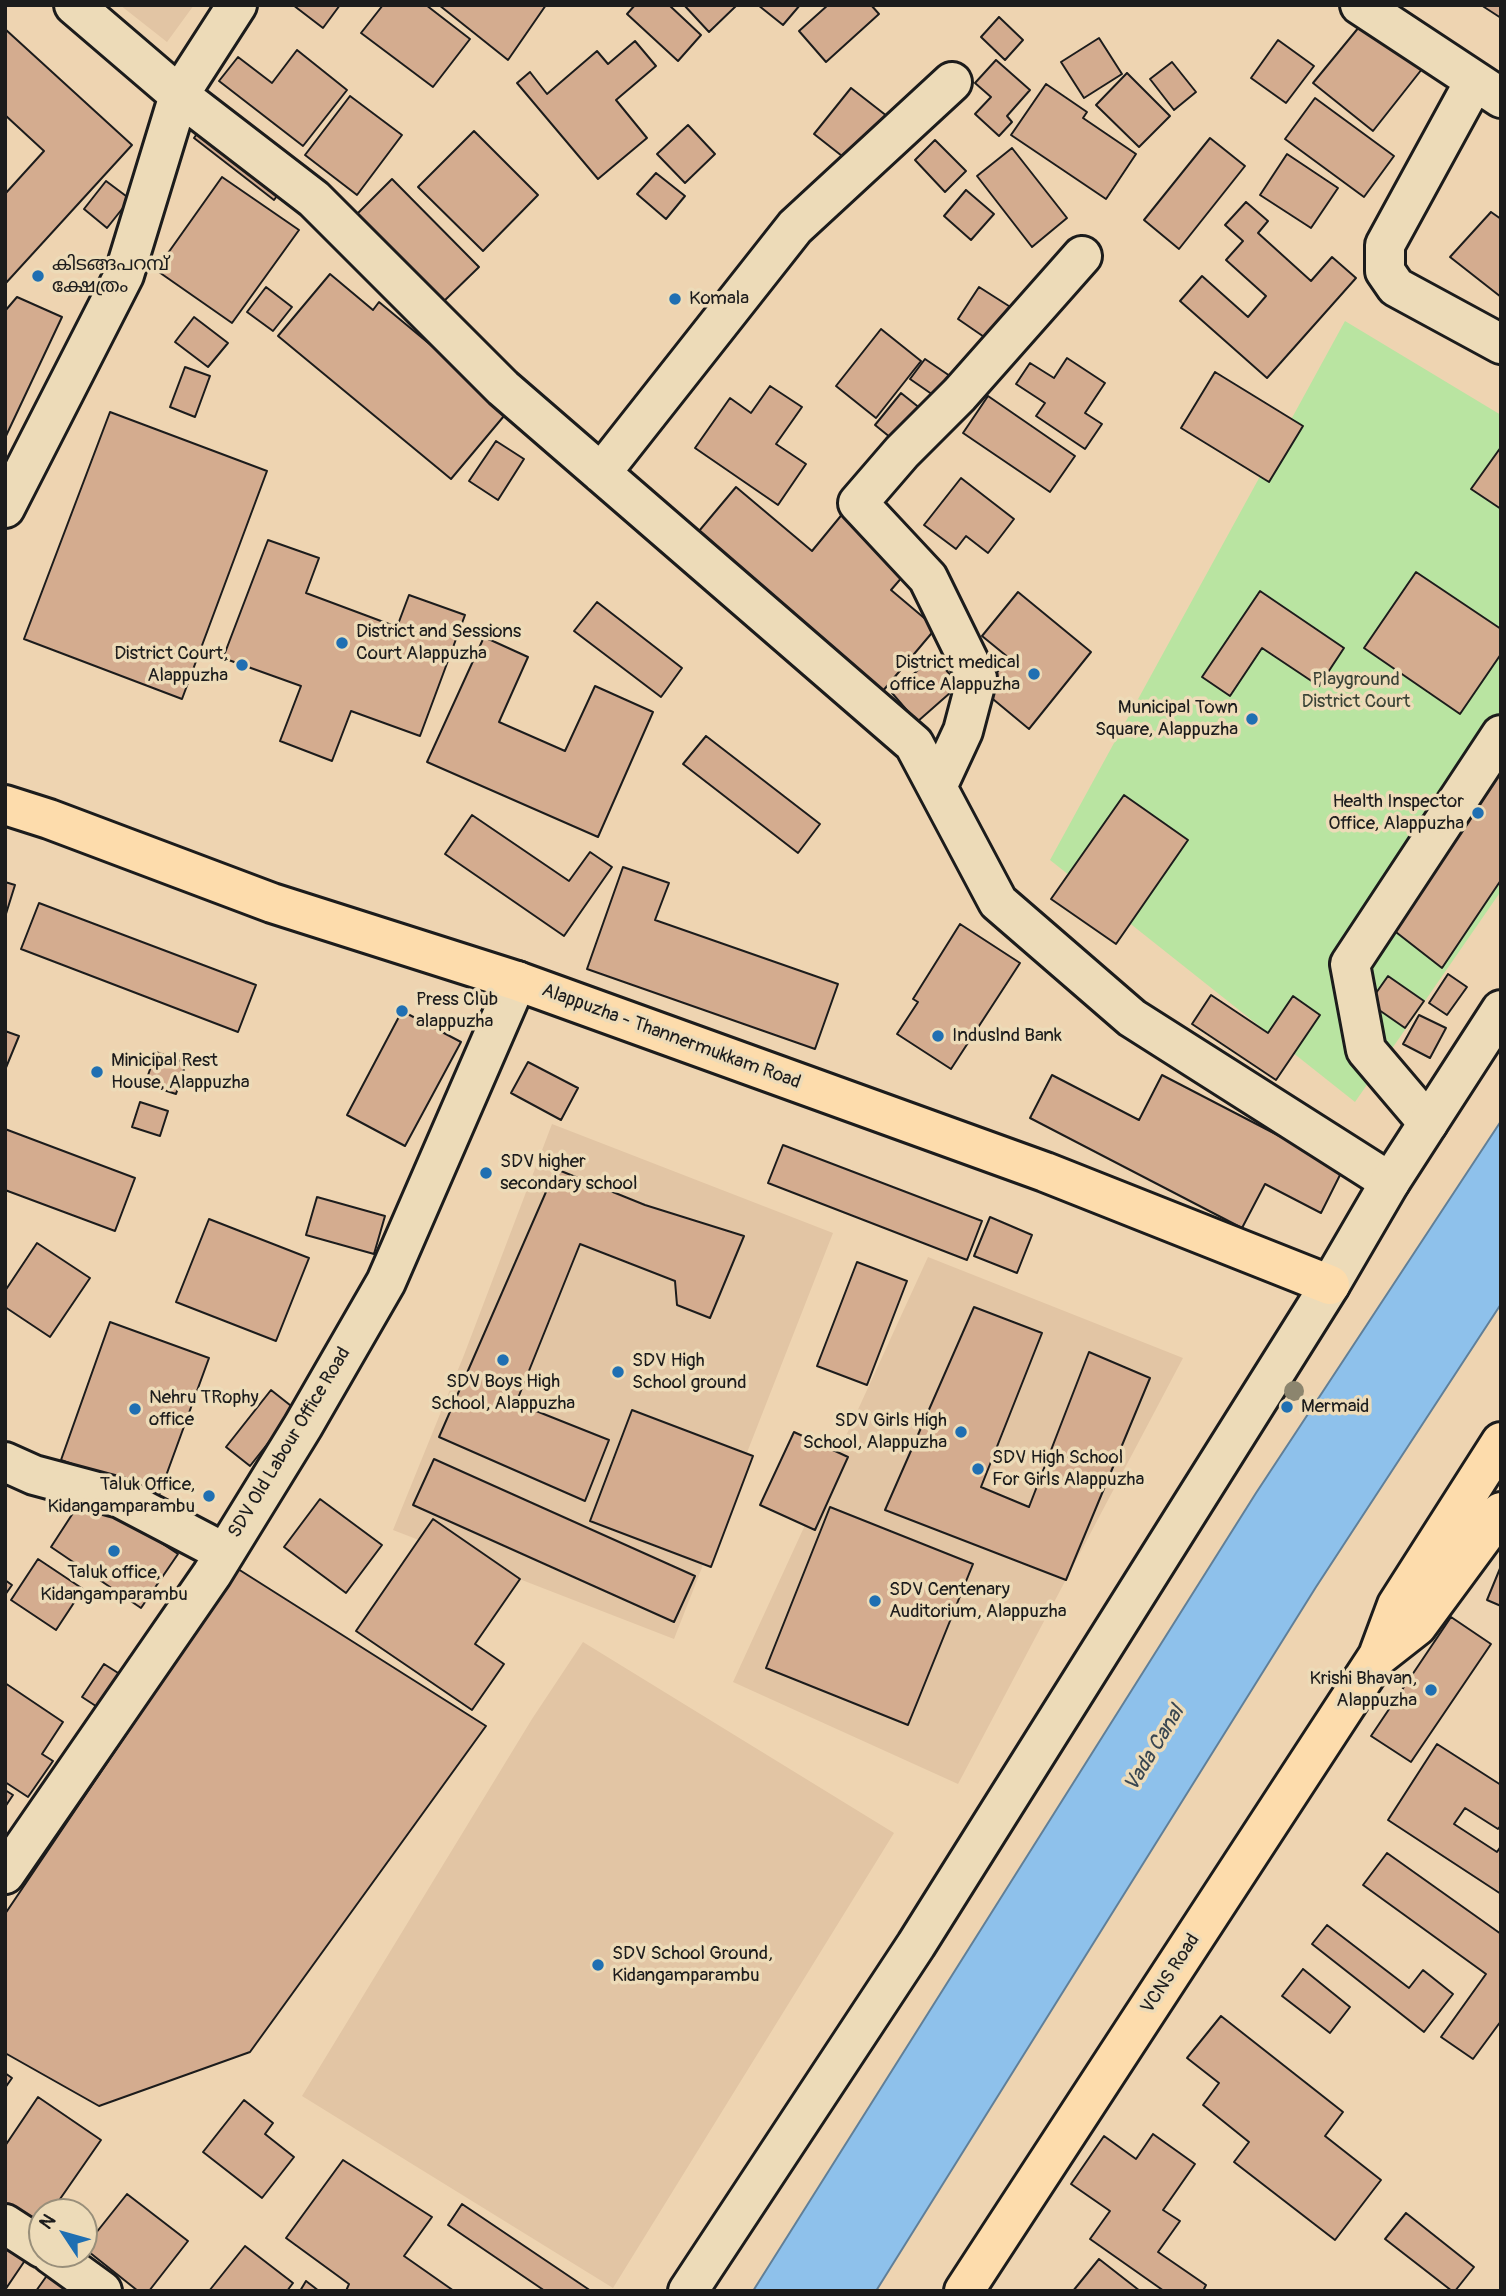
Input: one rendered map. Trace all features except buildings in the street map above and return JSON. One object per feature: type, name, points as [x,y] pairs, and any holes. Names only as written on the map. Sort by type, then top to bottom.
[{"type":"main road","name":"Alappuzha - Thannermukkam Road","points":[[5,805],[272,903],[517,981],[1045,1172],[1330,1285]]},
{"type":"main road","name":"VCNS Road","points":[[964,2291],[1378,1656],[1397,1605],[1501,1442]]},
{"type":"main road","name":"VCNS Road","points":[[1378,1656],[1417,1626],[1501,1512]]},
{"type":"street","points":[[74,5],[179,95],[314,199],[503,388],[914,744],[998,902],[1132,1018],[1390,1182]]},
{"type":"street","points":[[5,508],[124,275],[179,95],[237,5]]},
{"type":"street","points":[[1360,5],[1488,90],[1385,245],[1385,271],[1396,287],[1501,344]]},
{"type":"street","points":[[601,473],[795,227],[952,82]]},
{"type":"street","points":[[937,787],[963,731],[976,678],[928,578],[858,503],[902,452],[959,395],[1082,256]]},
{"type":"street","points":[[1428,1123],[1366,1050],[1350,964],[1501,735]]},
{"type":"street","name":"SDV Old Labour Office Road","points":[[5,1874],[225,1553],[303,1426],[386,1282],[517,981]]},
{"type":"street","points":[[688,2291],[916,1945],[1330,1285],[1390,1182],[1501,1010]]},
{"type":"street","points":[[5,1462],[34,1475],[120,1498],[225,1553]]},
{"type":"street","points":[[5,2224],[28,2239]]},
{"type":"street","points":[[70,2268],[102,2291]]},
{"type":"shaded area","points":[[120,5],[194,5],[167,42]]},
{"type":"shaded area","name":"SDV High School ground","points":[[552,1124],[833,1233],[674,1639],[393,1530],[464,1355]]},
{"type":"shaded area","name":"SDV High School For Girls Alappuzha","points":[[928,1257],[1183,1358],[958,1784],[733,1682]]},
{"type":"shaded area","name":"SDV School Ground, Kidangamparambu","points":[[583,1642],[894,1833],[613,2288],[302,2096],[532,1719]]},
{"type":"green space","name":"Playground District Court","points":[[1345,321],[1501,415],[1501,891],[1355,1102],[1050,860]]},
{"type":"water","name":"Vada Canal","points":[[1501,1121],[1501,1304],[1316,1587],[876,2291],[753,2291],[1256,1493]]},
{"type":"place","name":"കിടങ്ങപറമ്പ് ക്ഷേത്രം","points":[[38,276]]},
{"type":"place","name":"Komala","points":[[675,299]]},
{"type":"place","name":"District and Sessions Court Alappuzha","points":[[342,643]]},
{"type":"place","name":"District Court, Alappuzha","points":[[242,665]]},
{"type":"place","name":"District medical office Alappuzha","points":[[1034,674]]},
{"type":"place","name":"Municipal Town Square, Alappuzha","points":[[1252,719]]},
{"type":"place","name":"Health Inspector Office, Alappuzha","points":[[1478,813]]},
{"type":"place","name":"Press Club alappuzha","points":[[402,1011]]},
{"type":"place","name":"Induslnd Bank","points":[[938,1036]]},
{"type":"place","name":"Minicipal Rest House, Alappuzha","points":[[97,1072]]},
{"type":"place","name":"SDV higher secondary school","points":[[486,1173]]},
{"type":"place","name":"SDV Boys High School, Alappuzha","points":[[503,1360]]},
{"type":"place","name":"SDV High School ground","points":[[618,1372]]},
{"type":"place","name":"Mermaid","points":[[1287,1407]]},
{"type":"place","name":"Nehru TRophy office","points":[[135,1409]]},
{"type":"place","name":"SDV Girls High School, Alappuzha","points":[[961,1432]]},
{"type":"place","name":"SDV High School For Girls Alappuzha","points":[[978,1469]]},
{"type":"place","name":"Taluk Office, Kidangamparambu","points":[[209,1496]]},
{"type":"place","name":"Taluk office, Kidangamparambu","points":[[114,1551]]},
{"type":"place","name":"SDV Centenary Auditorium, Alappuzha","points":[[875,1601]]},
{"type":"place","name":"Krishi Bhavan, Alappuzha","points":[[1431,1690]]},
{"type":"place","name":"SDV School Ground, Kidangamparambu","points":[[598,1965]]}]
